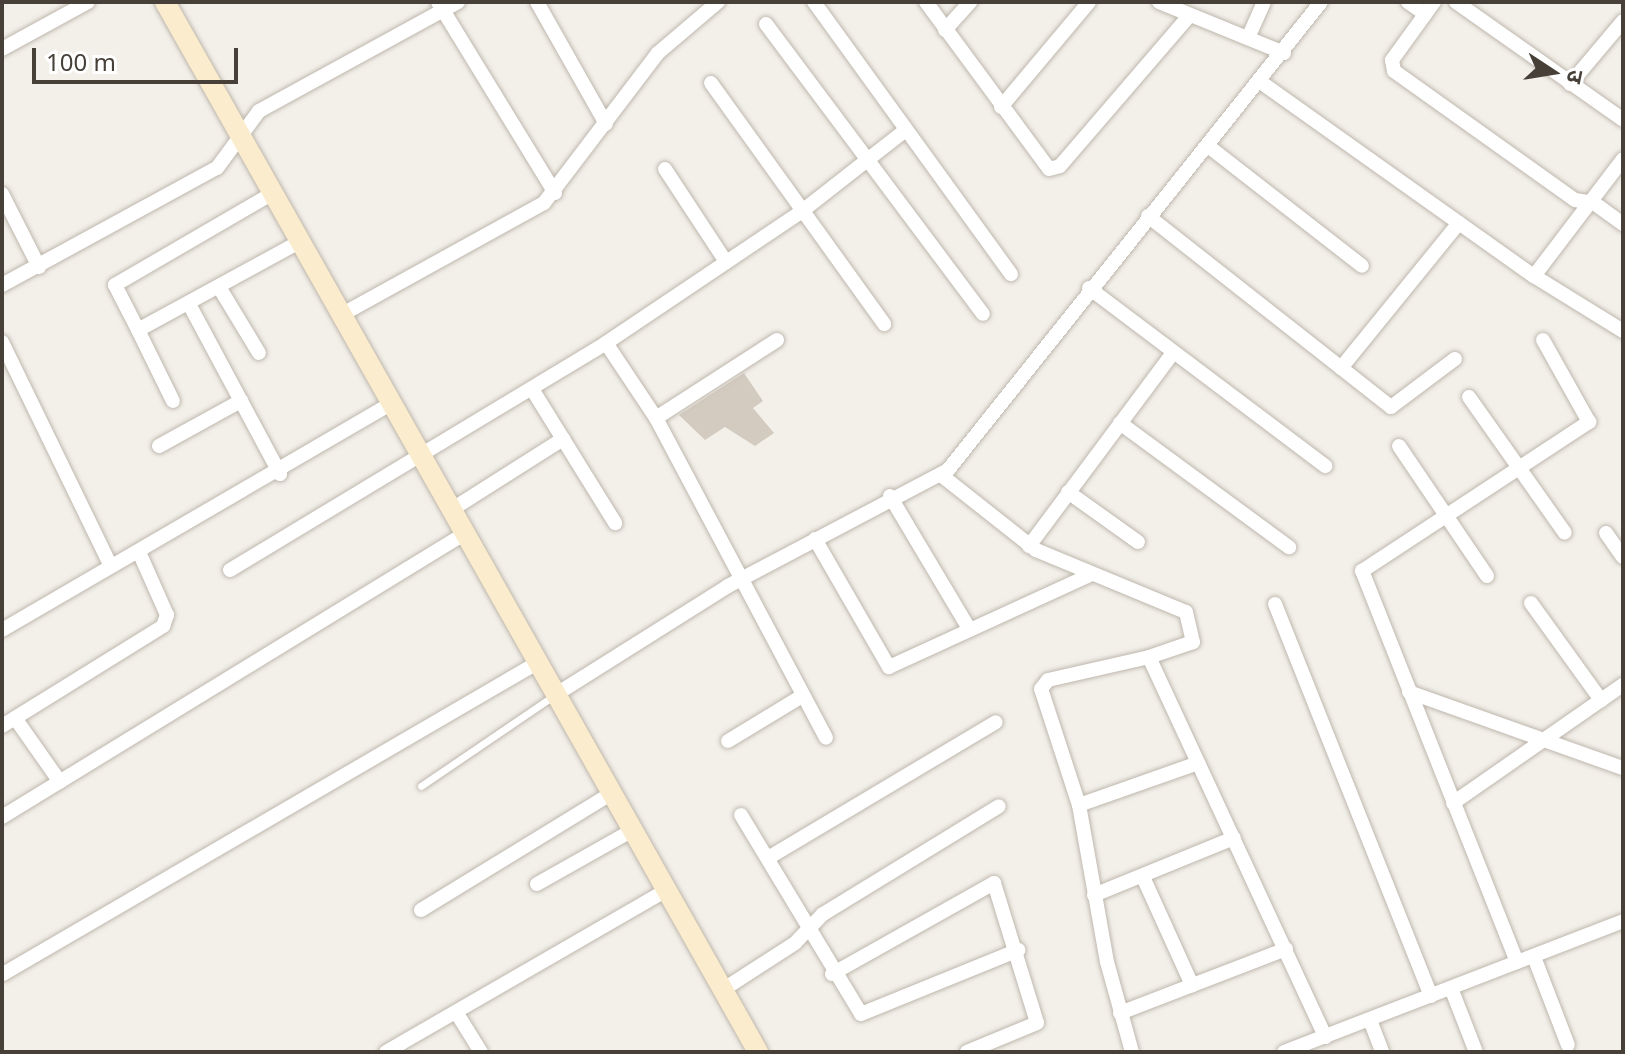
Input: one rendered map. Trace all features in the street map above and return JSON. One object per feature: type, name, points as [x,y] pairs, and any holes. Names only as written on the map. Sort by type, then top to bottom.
[{"type":"main road","points":[[165,2],[758,1052]]},
{"type":"street","points":[[2,49],[88,2]]},
{"type":"street","points":[[2,285],[217,168],[239,132],[259,111],[440,6],[458,2]]},
{"type":"street","points":[[537,2],[606,124]]},
{"type":"street","points":[[341,315],[472,247],[555,193],[668,41],[718,2]]},
{"type":"street","points":[[814,2],[903,132],[1011,274]]},
{"type":"street","points":[[926,2],[1041,165],[1055,169],[1190,15]]},
{"type":"street","points":[[945,30],[970,2]]},
{"type":"street","points":[[1001,107],[1089,2]]},
{"type":"street","points":[[1159,2],[1284,53]]},
{"type":"street","points":[[1248,38],[1264,2]]},
{"type":"street","points":[[555,695],[738,581],[890,496],[941,475],[1089,288],[1262,83],[1321,2]]},
{"type":"street","points":[[1408,2],[1429,8],[1392,60],[1394,71],[1575,200],[1588,201],[1623,224]]},
{"type":"street","points":[[1456,2],[1623,120]]},
{"type":"street","points":[[440,6],[555,193]]},
{"type":"street","points":[[1570,84],[1623,21]]},
{"type":"street","points":[[766,24],[983,314]]},
{"type":"street","points":[[711,83],[884,324]]},
{"type":"street","points":[[1262,83],[1534,276],[1623,331]]},
{"type":"street","points":[[230,570],[422,457],[606,343],[801,212],[903,132]]},
{"type":"street","points":[[1208,146],[1362,266]]},
{"type":"street","points":[[1534,276],[1588,201],[1623,159]]},
{"type":"street","points":[[665,169],[726,262]]},
{"type":"street","points":[[173,401],[115,285],[273,193]]},
{"type":"street","points":[[2,194],[39,267]]},
{"type":"street","points":[[1148,216],[1391,407],[1455,359]]},
{"type":"street","points":[[1341,368],[1459,223]]},
{"type":"street","points":[[138,330],[301,241]]},
{"type":"street","points":[[219,287],[259,353]]},
{"type":"street","points":[[1089,288],[1172,354],[1325,466]]},
{"type":"street","points":[[189,304],[280,474]]},
{"type":"street","points":[[656,418],[777,340]]},
{"type":"street","points":[[1517,962],[1363,569],[1450,520],[1589,422],[1543,340]]},
{"type":"street","points":[[2,342],[111,566]]},
{"type":"street","points":[[606,343],[656,418],[738,581],[826,738]]},
{"type":"street","points":[[1029,546],[1172,354]]},
{"type":"street","points":[[532,389],[615,523]]},
{"type":"street","points":[[1469,397],[1523,469],[1565,533]]},
{"type":"street","points":[[159,446],[241,401]]},
{"type":"street","points":[[2,630],[111,566],[280,474],[391,404]]},
{"type":"street","points":[[1120,423],[1289,547]]},
{"type":"street","points":[[451,510],[563,439]]},
{"type":"street","points":[[1399,446],[1487,576]]},
{"type":"street","points":[[941,475],[1029,546],[1090,575],[1186,612],[1193,642],[1149,657],[1041,684],[1079,805],[1094,895],[1120,1013],[1132,1052]]},
{"type":"street","points":[[1068,492],[1138,542]]},
{"type":"street","points":[[890,496],[968,627]]},
{"type":"street","points":[[1606,533],[1623,557]]},
{"type":"street","points":[[2,817],[464,534]]},
{"type":"street","points":[[815,539],[889,667],[968,627],[1090,575]]},
{"type":"street","points":[[60,782],[8,722],[163,626],[167,615],[139,552]]},
{"type":"street","points":[[1531,603],[1601,700]]},
{"type":"street","points":[[1275,604],[1431,996]]},
{"type":"street","points":[[1149,657],[1325,1037]]},
{"type":"street","points":[[3,974],[537,663]]},
{"type":"street","points":[[1453,803],[1623,685]]},
{"type":"street","points":[[1409,692],[1623,768]]},
{"type":"street","points":[[728,741],[802,696]]},
{"type":"street","points":[[768,858],[996,722]]},
{"type":"street","points":[[1079,805],[1198,763]]},
{"type":"street","points":[[421,910],[612,793]]},
{"type":"street","points":[[724,989],[807,931],[823,914],[999,806]]},
{"type":"street","points":[[741,815],[832,974],[861,1014],[1019,950]]},
{"type":"street","points":[[537,884],[633,830]]},
{"type":"street","points":[[1094,895],[1234,838]]},
{"type":"street","points":[[1143,877],[1192,985]]},
{"type":"street","points":[[832,974],[989,881],[999,887],[1037,1023],[967,1052]]},
{"type":"street","points":[[386,1052],[667,890]]},
{"type":"street","points":[[1287,1051],[1623,921]]},
{"type":"street","points":[[1120,1013],[1286,949]]},
{"type":"street","points":[[1534,957],[1568,1045]]},
{"type":"street","points":[[1451,988],[1476,1052]]},
{"type":"street","points":[[456,1012],[481,1052]]},
{"type":"street","points":[[1370,1020],[1382,1052]]},
{"type":"lane","points":[[421,786],[555,695]]},
{"type":"building","points":[[744,373],[763,401],[753,408],[774,433],[755,446],[725,427],[705,440],[679,415]]}]
